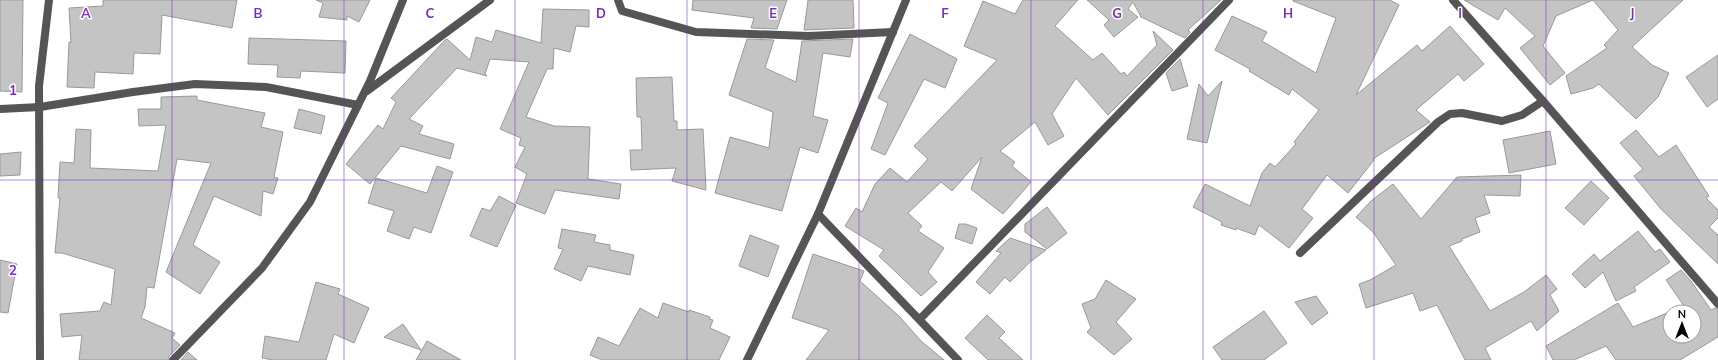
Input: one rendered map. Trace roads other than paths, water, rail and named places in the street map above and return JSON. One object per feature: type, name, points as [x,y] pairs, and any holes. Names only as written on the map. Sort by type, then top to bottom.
[{"type":"street","points":[[40,360],[39,86],[49,0]]},
{"type":"street","points":[[173,360],[262,268],[310,202],[364,92],[403,0]]},
{"type":"street","points":[[364,92],[490,0]]},
{"type":"street","points":[[618,0],[622,11],[696,32],[808,36],[893,32]]},
{"type":"street","points":[[747,360],[818,214],[906,0]]},
{"type":"street","points":[[920,319],[1229,0]]},
{"type":"street","points":[[1453,0],[1543,101],[1718,304]]},
{"type":"street","points":[[0,109],[40,107],[195,84],[266,87],[358,105]]},
{"type":"street","points":[[1300,253],[1438,122],[1450,114],[1462,113],[1502,121],[1522,115],[1543,101]]},
{"type":"street","points":[[818,214],[958,360]]}]
